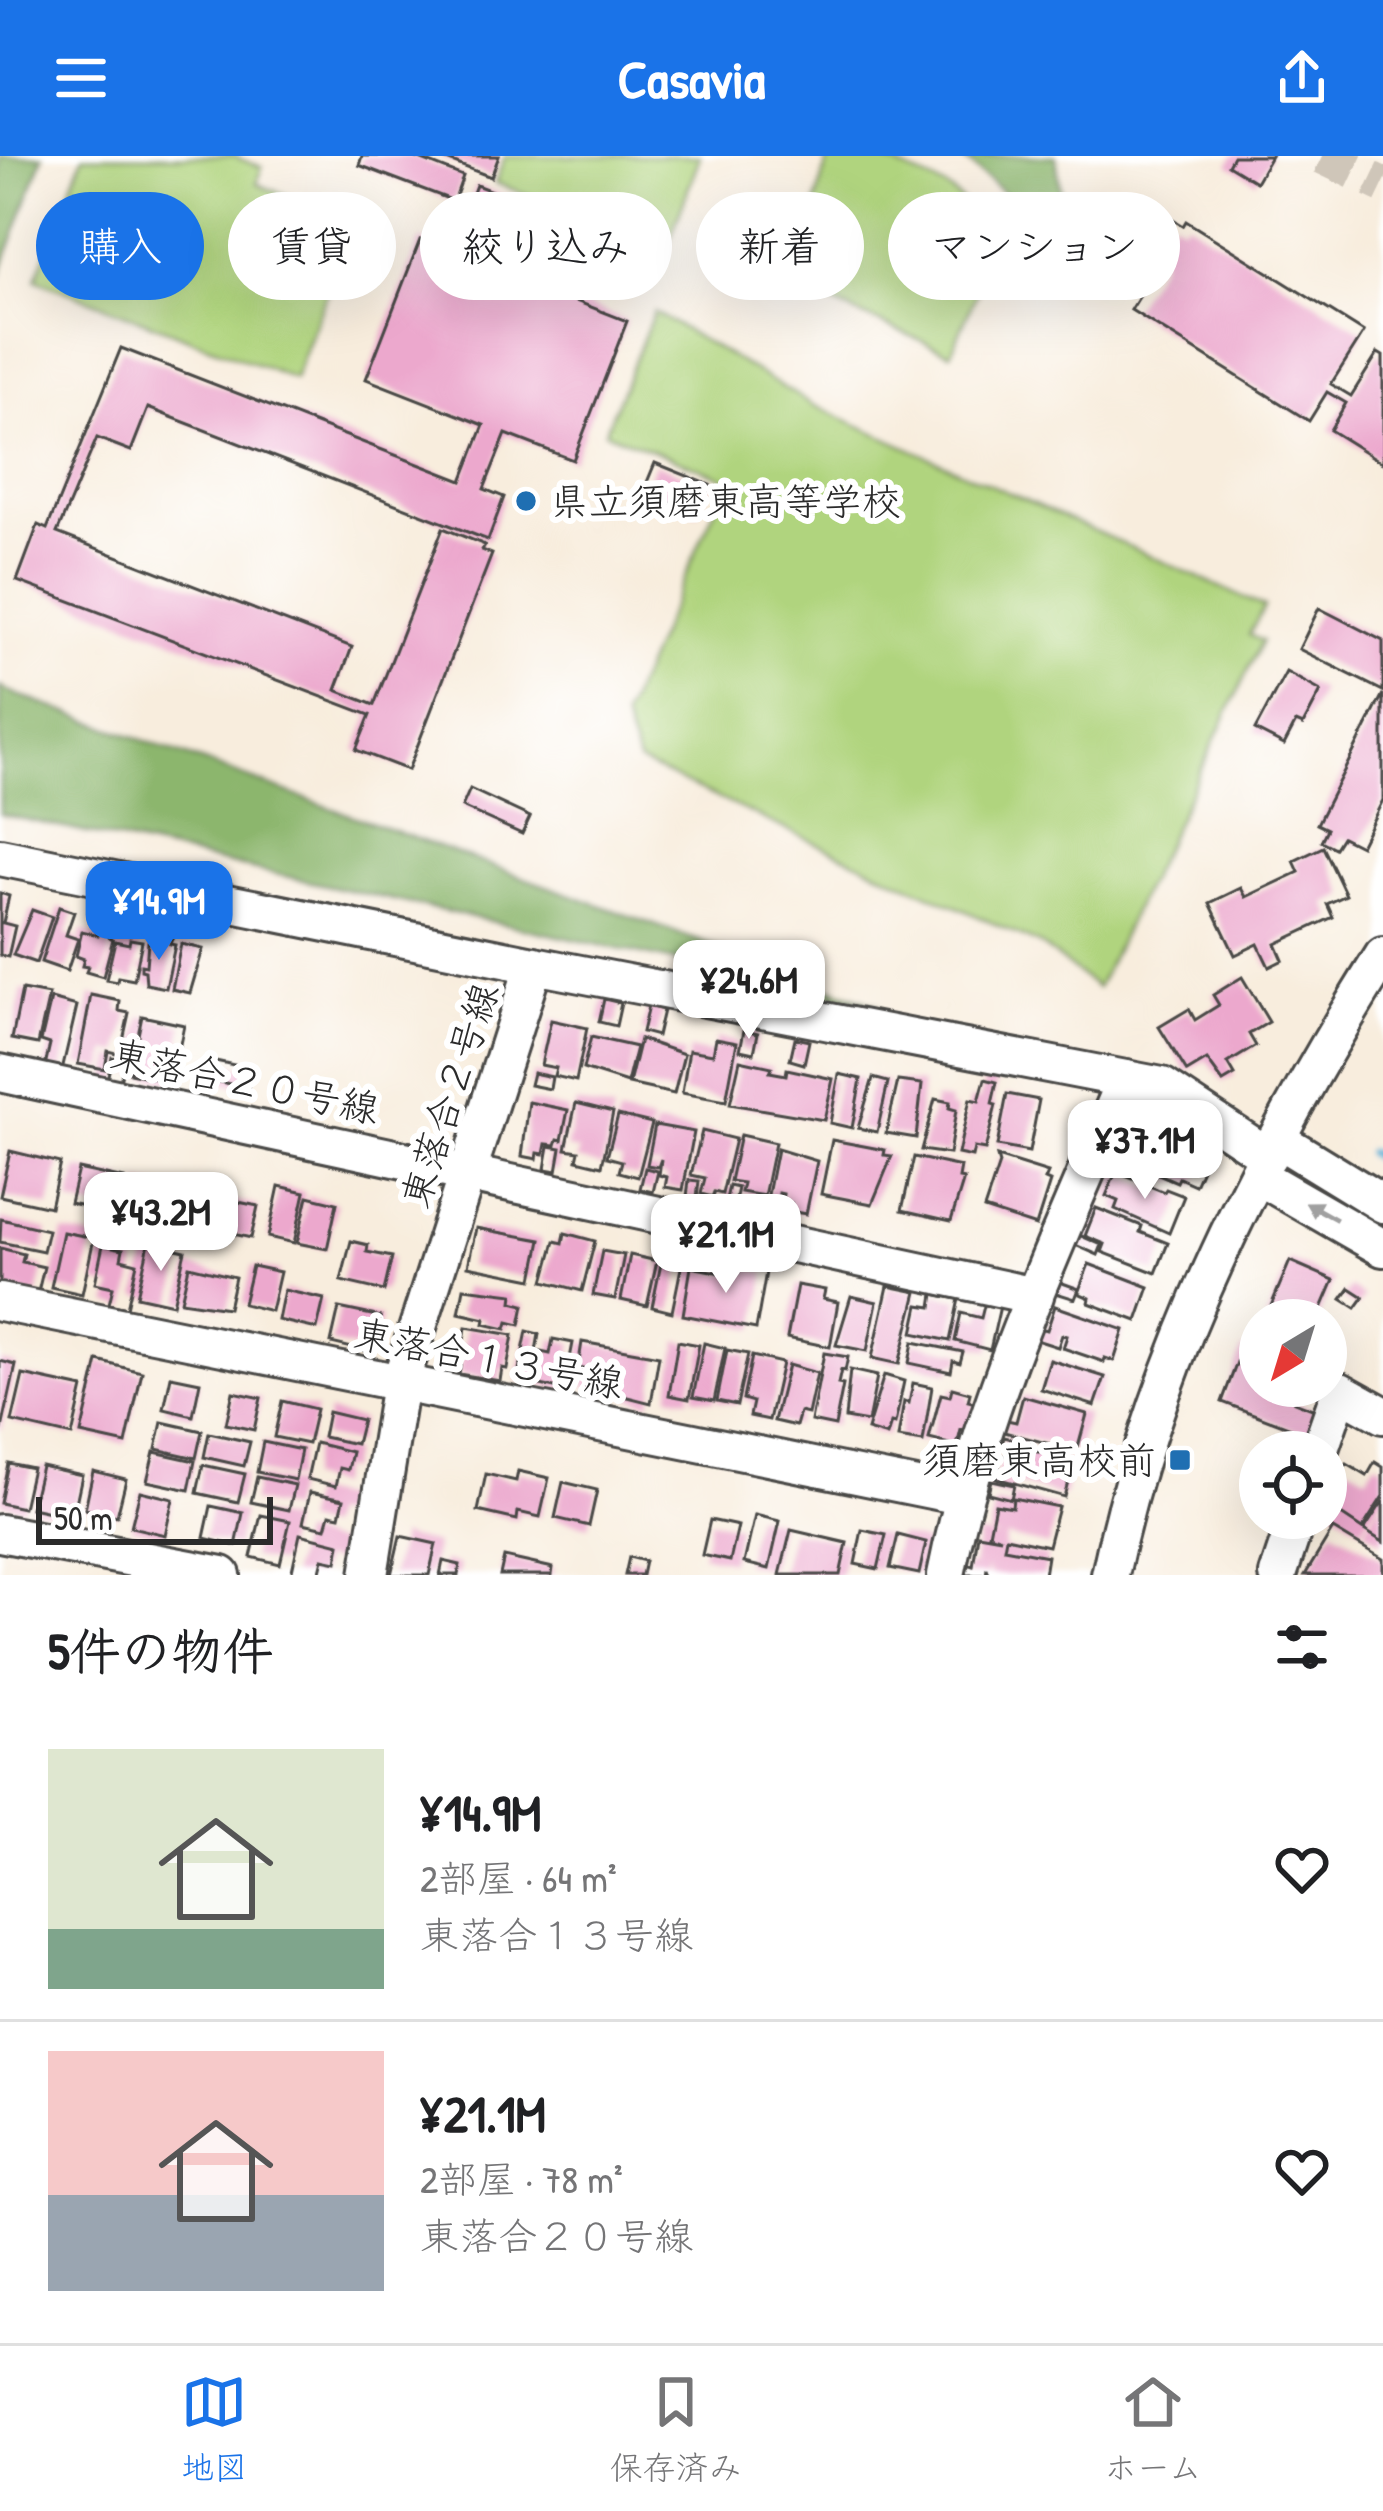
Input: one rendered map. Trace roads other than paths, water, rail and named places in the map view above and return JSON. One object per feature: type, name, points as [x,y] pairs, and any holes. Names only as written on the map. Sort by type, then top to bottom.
[{"type":"street","points":[[0,857],[534,965]]},
{"type":"street","points":[[1120,1572],[1151,1430],[1199,1298],[1317,1063],[1383,956]]},
{"type":"street","name":"東落合２号線","points":[[369,1575],[400,1383],[534,965],[1162,1086],[1268,1157]]},
{"type":"street","name":"東落合２０号線","points":[[0,1073],[1035,1295]]},
{"type":"street","points":[[946,1575],[962,1496],[1035,1295],[1126,1079]]},
{"type":"street","points":[[1268,1157],[1383,1204]]},
{"type":"street","points":[[1268,1157],[1383,1248]]},
{"type":"street","name":"東落合１３号線","points":[[0,1303],[962,1496]]},
{"type":"street","points":[[1326,1431],[1340,1391],[1383,1415]]},
{"type":"street","points":[[0,1533],[222,1575]]},
{"type":"street","points":[[1278,1575],[1290,1539]]},
{"type":"waterway","points":[[1369,1153],[1383,1162]]},
{"type":"tunnel","points":[[1322,156],[1383,185]]},
{"type":"place","name":"県立須磨東高等学校","points":[[526,501]]},
{"type":"place","name":"須磨東高校前","points":[[1180,1460]]}]
